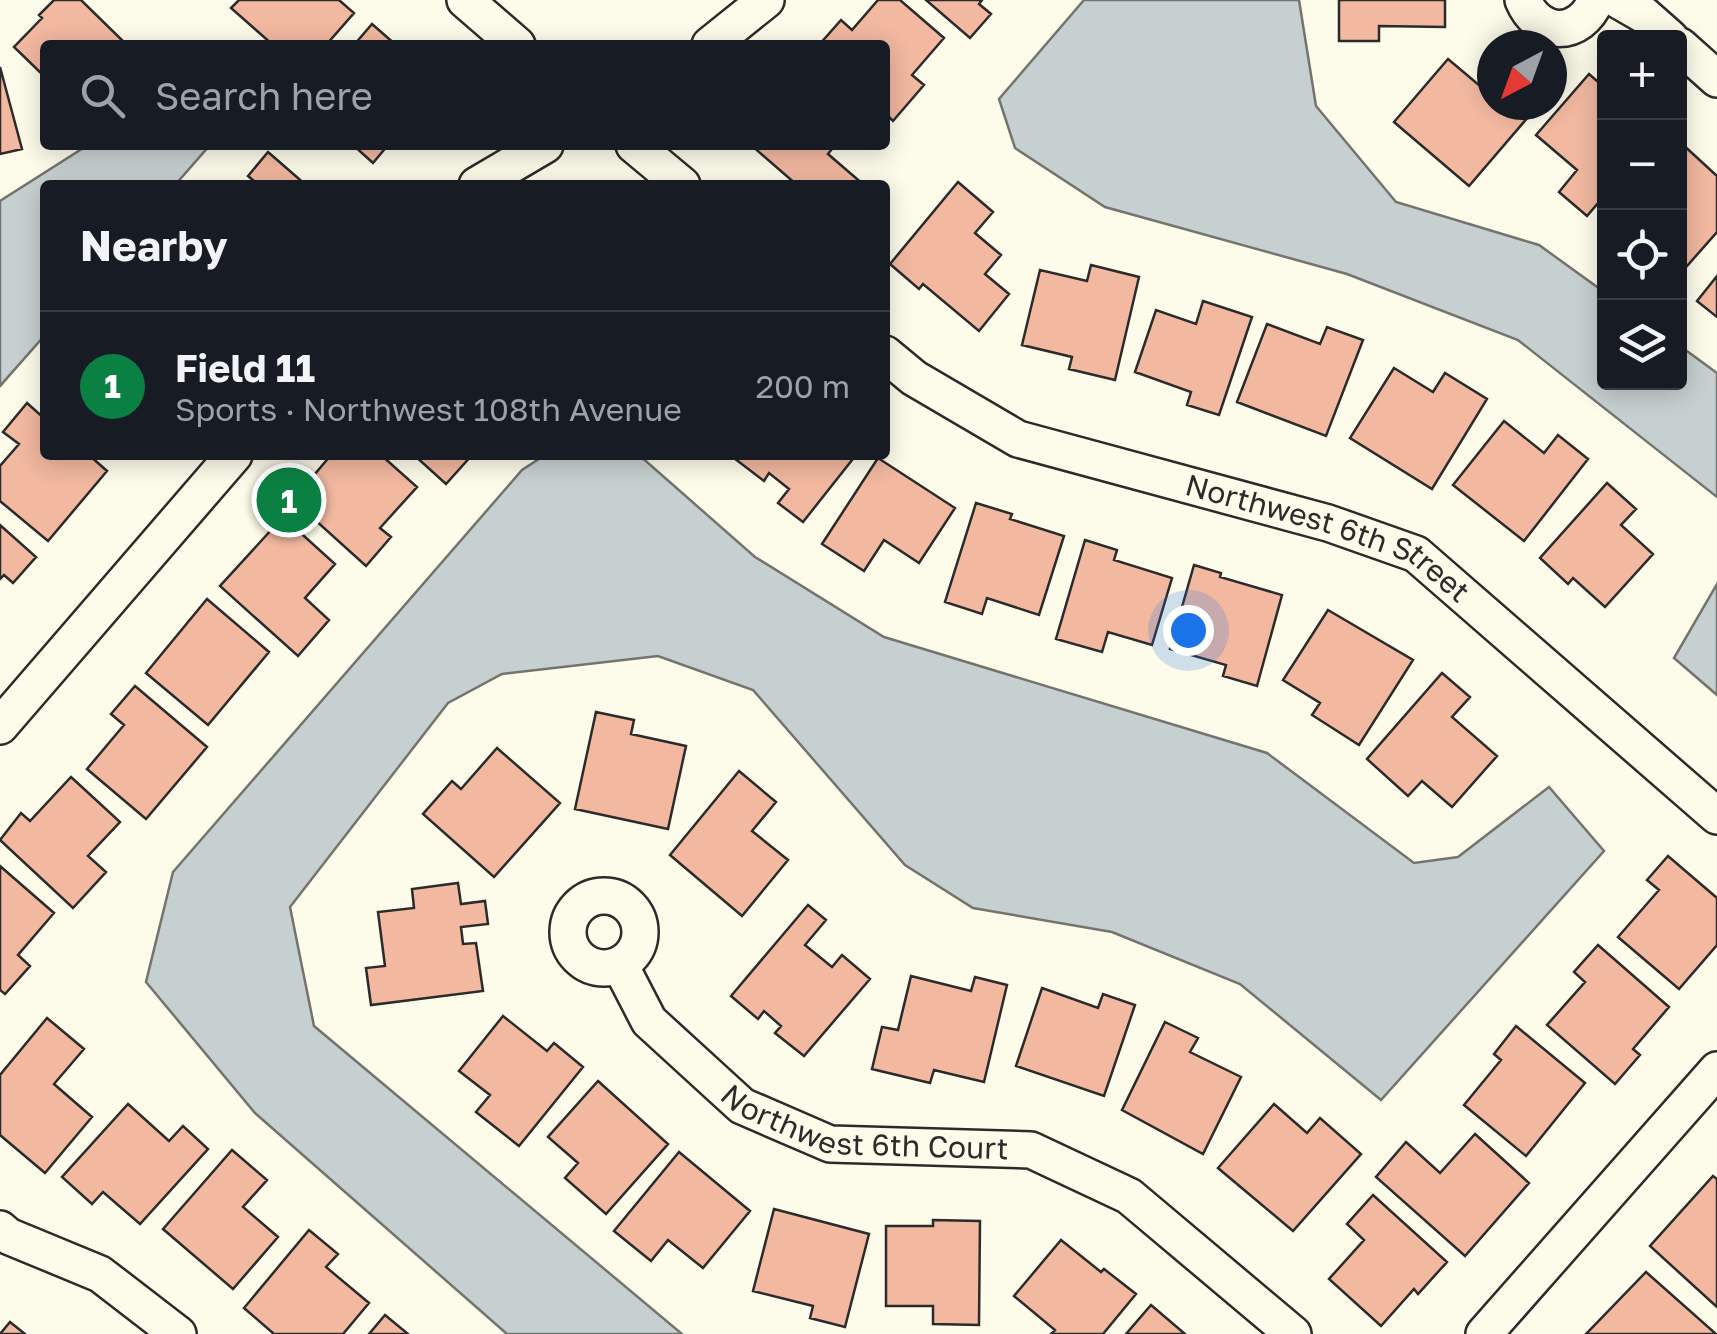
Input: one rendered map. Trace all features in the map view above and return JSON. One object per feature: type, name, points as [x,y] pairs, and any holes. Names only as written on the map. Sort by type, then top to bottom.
[{"type":"street","points":[[465,0],[511,40]]},
{"type":"street","points":[[716,40],[766,0]]},
{"type":"street","points":[[1523,0],[1536,20],[1559,29],[1582,21],[1596,0]]},
{"type":"street","points":[[1618,0],[1644,14],[1661,30]]},
{"type":"street","points":[[1687,52],[1717,79]]},
{"type":"street","points":[[486,180],[538,150]]},
{"type":"street","points":[[640,150],[676,180]]},
{"type":"street","name":"Northwest 6th Street","points":[[890,358],[914,378],[1018,439],[1328,523],[1416,554],[1717,816]]},
{"type":"street","points":[[0,726],[230,460]]},
{"type":"street","name":"Northwest 6th Court","points":[[620,965],[649,1021],[742,1106],[830,1144],[1032,1150],[1129,1196],[1293,1334]]},
{"type":"street","points":[[1484,1334],[1717,1070]]},
{"type":"street","points":[[0,1229],[8,1236],[100,1274],[178,1334]]},
{"type":"shaded area","points":[[1084,0],[1299,0],[1316,106],[1396,202],[1539,245],[1597,287],[1597,390],[1687,390],[1687,351],[1717,373],[1717,497],[1518,340],[1347,274],[1105,207],[1015,148],[999,99]]},
{"type":"shaded area","points":[[80,150],[206,150],[179,180],[40,180],[40,341],[0,386],[0,201]]},
{"type":"shaded area","points":[[537,460],[645,460],[755,557],[884,637],[1267,753],[1414,863],[1458,857],[1549,787],[1604,851],[1381,1100],[1240,984],[1112,932],[973,908],[905,865],[753,690],[658,656],[502,674],[448,703],[290,907],[314,1026],[682,1334],[507,1334],[255,1113],[146,982],[173,872],[522,470]]},
{"type":"shaded area","points":[[1717,584],[1717,695],[1674,658]]},
{"type":"building","points":[[54,0],[81,0],[122,40],[40,40],[40,72],[14,47],[42,18],[39,15]]},
{"type":"building","points":[[239,0],[339,0],[354,13],[330,40],[267,40],[231,8]]},
{"type":"building","points":[[878,0],[900,0],[944,38],[912,75],[924,85],[893,121],[890,40],[823,40],[841,20],[852,30]]},
{"type":"building","points":[[926,0],[982,0],[979,4],[991,14],[970,38]]},
{"type":"building","points":[[1339,0],[1445,0],[1445,27],[1379,26],[1379,41],[1339,41]]},
{"type":"building","points":[[372,24],[390,40],[358,40]]},
{"type":"building","points":[[1448,59],[1477,83],[1477,120],[1526,120],[1469,186],[1394,122]]},
{"type":"building","points":[[0,67],[22,149],[0,154]]},
{"type":"building","points":[[1589,74],[1597,81],[1597,204],[1587,216],[1559,192],[1577,170],[1536,135],[1549,120],[1567,120],[1567,99]]},
{"type":"building","points":[[1687,148],[1717,176],[1717,232],[1687,266]]},
{"type":"building","points":[[359,150],[384,150],[373,163]]},
{"type":"building","points":[[757,150],[831,150],[828,154],[858,180],[791,180]]},
{"type":"building","points":[[268,152],[300,180],[253,180],[248,176]]},
{"type":"building","points":[[958,182],[993,212],[975,233],[1001,255],[985,274],[1009,294],[979,331],[923,284],[919,289],[890,264]]},
{"type":"building","points":[[1091,265],[1139,277],[1115,380],[1069,369],[1072,357],[1022,345],[1040,270],[1087,281]]},
{"type":"building","points":[[1717,276],[1717,317],[1697,301]]},
{"type":"building","points":[[1203,301],[1252,317],[1219,415],[1187,405],[1191,392],[1135,372],[1156,310],[1196,324]]},
{"type":"building","points":[[1267,324],[1320,344],[1327,327],[1363,340],[1326,436],[1237,402]]},
{"type":"building","points":[[1394,368],[1433,392],[1445,373],[1487,399],[1432,489],[1350,438]]},
{"type":"building","points":[[27,403],[40,415],[40,460],[95,460],[107,471],[48,541],[0,501],[0,466],[19,444],[3,432]]},
{"type":"building","points":[[1504,421],[1544,453],[1558,435],[1588,459],[1524,541],[1453,485]]},
{"type":"building","points":[[327,460],[387,460],[417,487],[380,528],[391,537],[366,566],[293,500]]},
{"type":"building","points":[[420,460],[468,460],[446,484]]},
{"type":"building","points":[[737,460],[852,460],[803,522],[778,503],[789,489],[769,473],[764,481]]},
{"type":"building","points":[[877,460],[955,508],[919,563],[884,540],[864,571],[822,544]]},
{"type":"building","points":[[1607,483],[1636,509],[1621,525],[1653,554],[1605,607],[1573,578],[1568,584],[1540,558]]},
{"type":"building","points":[[976,503],[1012,514],[1010,519],[1064,536],[1039,615],[987,598],[982,614],[945,602]]},
{"type":"building","points":[[283,517],[335,564],[305,598],[329,620],[298,656],[220,586]]},
{"type":"building","points":[[0,525],[36,557],[13,583],[4,575],[0,579]]},
{"type":"building","points":[[1085,540],[1117,550],[1114,560],[1172,578],[1152,645],[1108,632],[1102,652],[1056,639]]},
{"type":"building","points":[[1194,565],[1282,595],[1257,686],[1223,676],[1226,665],[1170,649]]},
{"type":"building","points":[[207,599],[269,652],[208,725],[146,673]]},
{"type":"building","points":[[1328,610],[1413,660],[1359,745],[1312,715],[1320,703],[1283,680]]},
{"type":"building","points":[[1442,673],[1470,697],[1452,717],[1497,756],[1452,807],[1422,781],[1408,796],[1367,759]]},
{"type":"building","points":[[135,686],[207,747],[146,819],[87,769],[124,725],[111,714]]},
{"type":"building","points":[[596,712],[634,720],[631,734],[686,746],[668,829],[575,809]]},
{"type":"building","points":[[497,748],[560,803],[494,877],[423,814],[452,781],[461,789]]},
{"type":"building","points":[[739,771],[776,802],[752,831],[788,860],[742,916],[670,855]]},
{"type":"building","points":[[71,777],[120,822],[88,856],[106,872],[73,908],[0,840],[21,813],[30,821]]},
{"type":"building","points":[[1668,856],[1717,898],[1717,945],[1679,989],[1618,937],[1659,890],[1647,880]]},
{"type":"building","points":[[0,866],[54,913],[18,955],[30,966],[5,994],[0,990]]},
{"type":"building","points":[[458,883],[461,904],[485,901],[488,924],[461,927],[463,944],[476,943],[483,991],[371,1005],[366,968],[385,966],[378,912],[414,908],[412,889]]},
{"type":"building","points":[[808,905],[826,920],[805,945],[832,967],[842,955],[870,979],[804,1056],[775,1033],[781,1026],[764,1011],[758,1019],[731,996]]},
{"type":"building","points":[[1598,945],[1669,1007],[1633,1049],[1640,1055],[1615,1084],[1547,1025],[1585,982],[1574,972]]},
{"type":"building","points":[[911,976],[971,991],[975,977],[1007,985],[984,1082],[934,1070],[930,1083],[872,1069],[882,1027],[898,1030]]},
{"type":"building","points":[[1042,988],[1098,1008],[1103,994],[1135,1005],[1104,1096],[1016,1066]]},
{"type":"building","points":[[503,1016],[547,1051],[554,1043],[583,1067],[519,1146],[476,1112],[490,1095],[459,1071]]},
{"type":"building","points":[[47,1018],[84,1049],[54,1084],[92,1117],[45,1173],[0,1135],[0,1075]]},
{"type":"building","points":[[1165,1022],[1198,1038],[1190,1052],[1241,1077],[1203,1154],[1122,1110]]},
{"type":"building","points":[[1516,1026],[1585,1083],[1526,1156],[1464,1105],[1501,1060],[1494,1054]]},
{"type":"building","points":[[598,1081],[668,1144],[606,1214],[565,1178],[578,1163],[548,1137]]},
{"type":"building","points":[[128,1104],[169,1141],[183,1126],[208,1149],[140,1224],[103,1192],[92,1204],[62,1177]]},
{"type":"building","points":[[1274,1104],[1307,1133],[1320,1118],[1361,1154],[1293,1231],[1218,1168]]},
{"type":"building","points":[[1475,1134],[1529,1183],[1465,1256],[1376,1177],[1406,1142],[1440,1173]]},
{"type":"building","points":[[232,1150],[267,1180],[243,1207],[278,1237],[233,1289],[163,1229]]},
{"type":"building","points":[[679,1152],[750,1211],[703,1268],[668,1240],[651,1261],[614,1231]]},
{"type":"building","points":[[1713,1176],[1717,1179],[1717,1307],[1650,1246]]},
{"type":"building","points":[[1373,1195],[1447,1262],[1418,1294],[1414,1289],[1381,1326],[1329,1279],[1364,1240],[1347,1224]]},
{"type":"building","points":[[774,1209],[869,1234],[845,1327],[810,1318],[813,1306],[753,1291]]},
{"type":"building","points":[[933,1220],[980,1221],[979,1325],[933,1324],[933,1306],[886,1306],[886,1226],[933,1226]]},
{"type":"building","points":[[309,1230],[338,1254],[326,1267],[369,1303],[343,1334],[274,1334],[244,1308]]},
{"type":"building","points":[[1061,1240],[1136,1294],[1103,1334],[1051,1334],[1055,1330],[1014,1296]]},
{"type":"building","points":[[1646,1272],[1716,1334],[1586,1334]]},
{"type":"building","points":[[1151,1305],[1185,1334],[1126,1334]]},
{"type":"building","points":[[385,1315],[408,1334],[369,1334]]},
{"type":"building","points":[[10,1322],[25,1334],[0,1334]]},
{"type":"place","name":"Field 11","points":[[289,500]]}]
